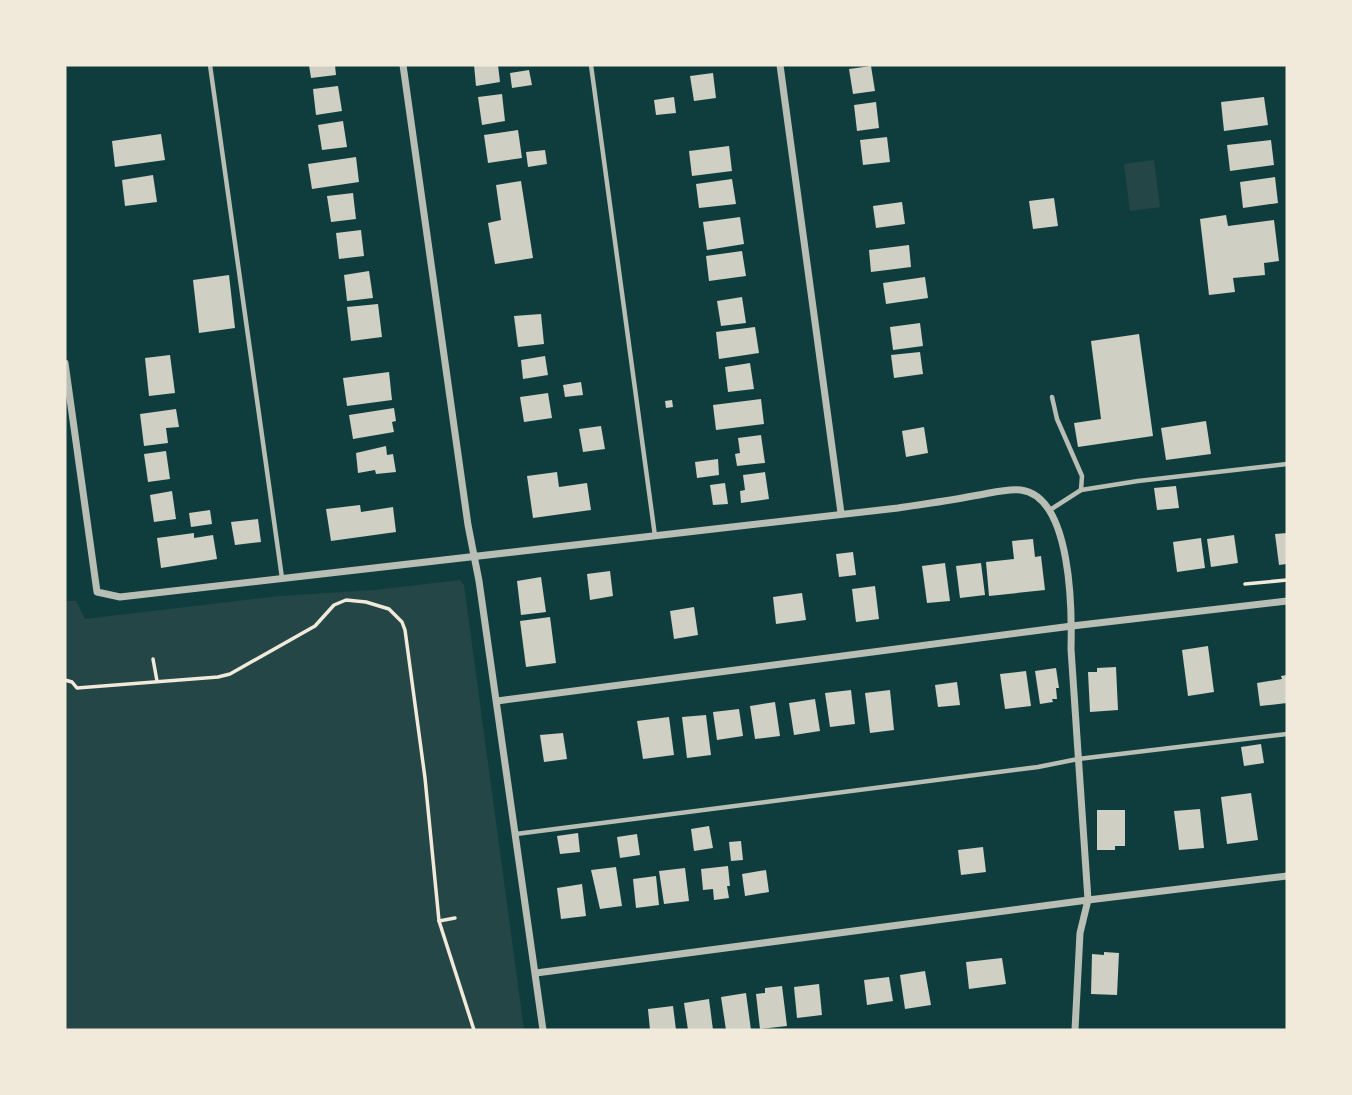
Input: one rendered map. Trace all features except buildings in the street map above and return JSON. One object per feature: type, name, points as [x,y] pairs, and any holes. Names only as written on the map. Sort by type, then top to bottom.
[{"type":"street","points":[[403,65],[543,1030]]},
{"type":"street","points":[[780,65],[841,513]]},
{"type":"street","points":[[65,363],[97,593],[120,597],[898,508],[998,492],[1021,490],[1034,494],[1047,504],[1059,528],[1072,626],[1088,900],[1081,927],[1075,1030]]},
{"type":"street","points":[[497,701],[1072,626],[1287,601]]},
{"type":"street","points":[[536,973],[1287,876]]},
{"type":"lane","points":[[210,65],[282,578]]},
{"type":"lane","points":[[591,65],[655,536]]},
{"type":"lane","points":[[1052,397],[1057,419],[1082,476],[1081,491]]},
{"type":"lane","points":[[1050,510],[1081,491],[1138,481],[1287,464]]},
{"type":"lane","points":[[516,834],[1287,734]]},
{"type":"path","points":[[1245,584],[1287,580]]},
{"type":"path","points":[[65,680],[72,682],[77,688],[218,677],[230,674],[315,626],[339,602],[366,602],[389,610],[397,616],[405,630],[419,728],[439,921],[474,1030]]},
{"type":"path","points":[[153,659],[157,681]]},
{"type":"path","points":[[439,921],[455,918]]},
{"type":"shaded area","points":[[1154,160],[1160,207],[1130,211],[1124,164]]},
{"type":"shaded area","points":[[460,580],[464,585],[524,1030],[65,1030],[65,601],[76,601],[85,619],[280,596],[374,590]]}]
